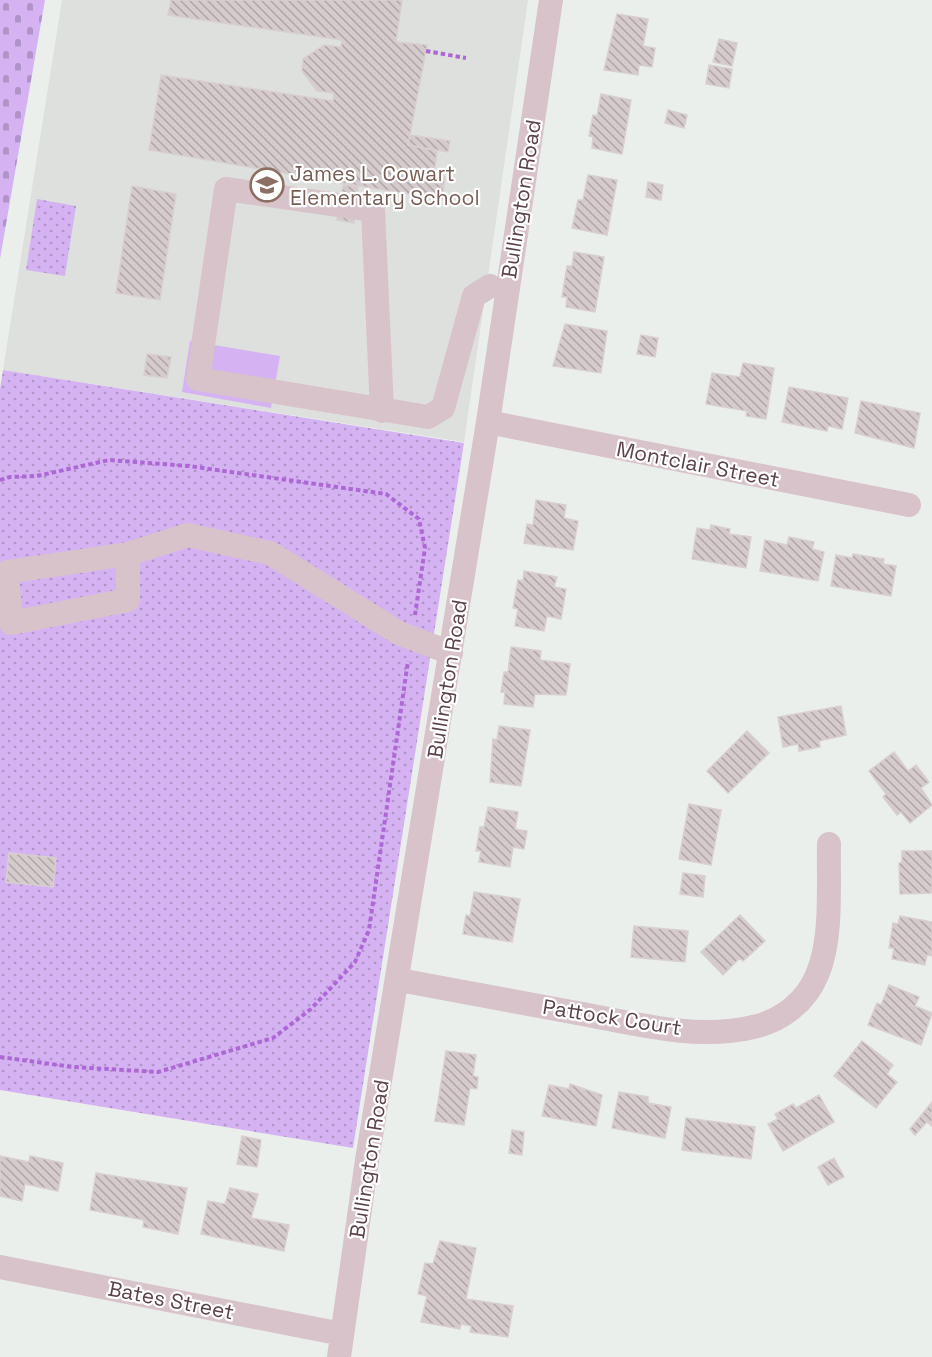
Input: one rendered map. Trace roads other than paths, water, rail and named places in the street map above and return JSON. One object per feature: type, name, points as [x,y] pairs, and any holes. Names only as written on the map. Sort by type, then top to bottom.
[{"type":"street","name":"Bullington Road","points":[[340,1345],[488,422],[551,0]]},
{"type":"street","points":[[382,411],[373,210],[226,189],[198,379],[382,411],[428,417],[442,408],[474,296],[490,286]]},
{"type":"street","name":"Montclair Street","points":[[488,422],[909,506]]},
{"type":"street","points":[[128,554],[128,600],[11,623],[3,575],[128,554],[188,535],[270,553],[399,633],[451,653]]},
{"type":"street","name":"Pattock Court","points":[[399,980],[669,1030],[724,1031],[753,1027],[780,1017],[795,1005],[802,999],[817,975],[825,947],[829,844]]},
{"type":"street","name":"Bates Street","points":[[0,1267],[340,1345]]},
{"type":"place","name":"James L. Cowart Elementary School","points":[[267,185]]}]
